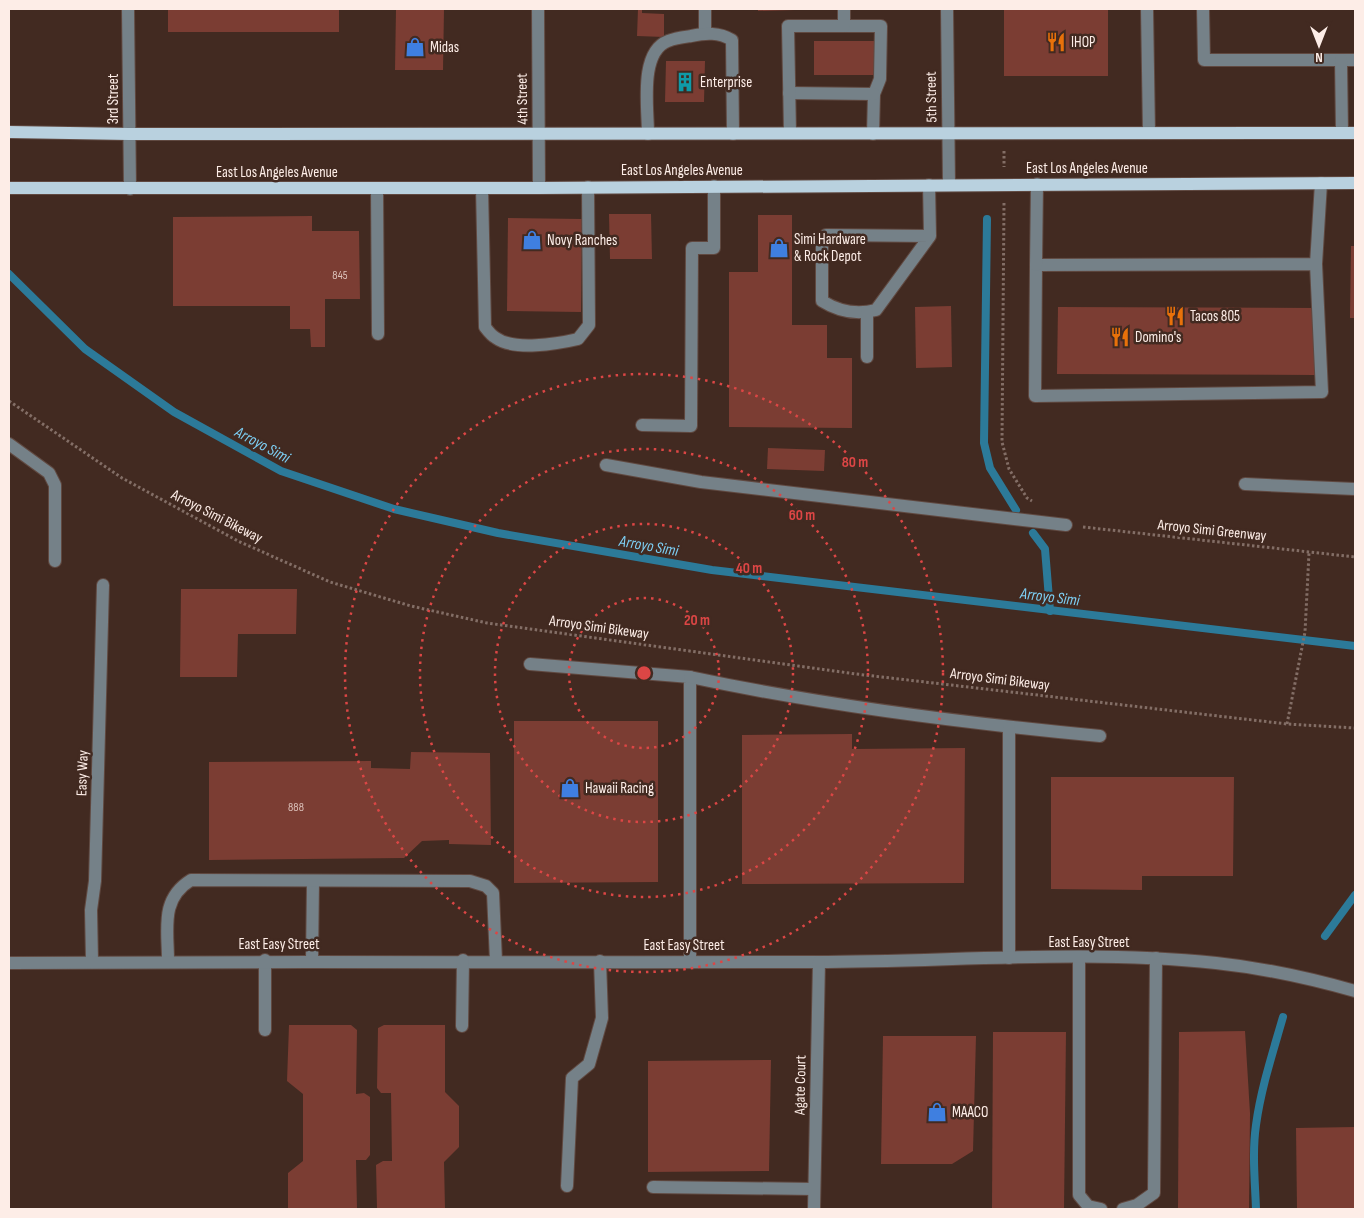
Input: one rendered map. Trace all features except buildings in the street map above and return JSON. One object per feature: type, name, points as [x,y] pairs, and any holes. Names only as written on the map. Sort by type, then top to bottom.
[{"type":"main road","points":[[9,132],[129,134],[1355,133]]},
{"type":"main road","name":"East Los Angeles Avenue","points":[[9,188],[539,188],[1355,183]]},
{"type":"street","name":"3rd Street","points":[[128,9],[130,189]]},
{"type":"street","name":"4th Street","points":[[538,9],[539,188]]},
{"type":"street","points":[[705,9],[705,33]]},
{"type":"street","points":[[844,9],[844,26]]},
{"type":"street","name":"5th Street","points":[[947,9],[949,185]]},
{"type":"street","points":[[1147,9],[1149,133]]},
{"type":"street","points":[[1204,9],[1204,60],[1355,60]]},
{"type":"street","points":[[790,133],[788,26],[881,26],[880,80],[874,94],[874,134]]},
{"type":"street","points":[[648,134],[648,69],[653,53],[667,41],[705,33],[723,34],[732,40],[733,134]]},
{"type":"street","points":[[1341,60],[1342,133]]},
{"type":"street","points":[[789,93],[874,94]]},
{"type":"street","points":[[1037,184],[1035,396],[1322,392],[1316,264],[1320,183]]},
{"type":"street","points":[[930,185],[930,236],[876,310],[867,312],[837,310],[822,300],[822,241],[826,235],[930,236]]},
{"type":"street","points":[[642,425],[691,426],[692,248],[714,248],[714,186]]},
{"type":"street","points":[[482,188],[485,328],[497,340],[512,344],[551,345],[578,340],[588,324],[588,187]]},
{"type":"street","points":[[377,188],[378,334]]},
{"type":"street","points":[[1036,265],[1316,264]]},
{"type":"street","points":[[867,312],[867,357]]},
{"type":"street","points":[[9,444],[49,473],[55,485],[55,561]]},
{"type":"street","points":[[606,465],[701,482],[1066,525]]},
{"type":"street","points":[[1245,484],[1355,489]]},
{"type":"street","name":"Easy Way","points":[[92,961],[90,910],[95,881],[103,585]]},
{"type":"street","points":[[530,664],[690,677],[740,688],[975,724],[1100,736]]},
{"type":"street","points":[[690,677],[690,962]]},
{"type":"street","points":[[1008,958],[1009,728]]},
{"type":"street","points":[[168,961],[168,916],[171,900],[178,888],[191,880],[470,881],[486,886],[493,892],[495,902],[496,961]]},
{"type":"street","points":[[312,960],[313,880]]},
{"type":"street","points":[[1079,957],[1079,1195],[1088,1206],[1100,1209]]},
{"type":"street","name":"East Easy Street","points":[[9,963],[265,960],[820,962],[1079,957],[1156,958],[1259,969],[1301,977],[1355,991]]},
{"type":"street","points":[[1123,1209],[1137,1205],[1154,1193],[1156,958]]},
{"type":"street","points":[[265,960],[265,1030]]},
{"type":"street","points":[[462,1026],[463,960]]},
{"type":"street","points":[[567,1186],[572,1078],[589,1064],[602,1018],[600,961]]},
{"type":"street","name":"Agate Court","points":[[814,1209],[820,962]]},
{"type":"street","points":[[654,1187],[814,1188]]},
{"type":"path","points":[[1004,210],[1002,442],[1008,469],[1027,498],[1035,504]]},
{"type":"path","name":"Arroyo Simi Bikeway","points":[[9,401],[122,478],[238,541],[330,582],[410,606],[488,623],[856,674],[1286,724],[1355,728]]},
{"type":"path","name":"Arroyo Simi Greenway","points":[[1066,525],[1355,558]]},
{"type":"path","points":[[1286,724],[1305,632],[1309,553]]},
{"type":"waterway","points":[[987,219],[984,443],[990,468],[1016,510]]},
{"type":"waterway","name":"Arroyo Simi","points":[[9,274],[85,349],[174,412],[281,471],[394,509],[498,533],[712,570],[1355,646]]},
{"type":"waterway","points":[[1033,533],[1045,549],[1050,611]]},
{"type":"waterway","points":[[1325,936],[1355,895]]},
{"type":"waterway","points":[[1256,1209],[1254,1156],[1256,1125],[1264,1084],[1283,1017]]},
{"type":"place","name":"IHOP","points":[[1056,42]]},
{"type":"place","name":"Midas","points":[[415,47]]},
{"type":"place","name":"Enterprise","points":[[685,82]]},
{"type":"place","name":"Novy Ranches","points":[[532,240]]},
{"type":"place","name":"Simi Hardware & Rock Depot","points":[[779,248]]},
{"type":"place","name":"Tacos 805","points":[[1175,316]]},
{"type":"place","name":"Domino's","points":[[1120,337]]},
{"type":"place","name":"Hawaii Racing","points":[[570,788]]},
{"type":"place","name":"MAACO","points":[[937,1112]]}]
